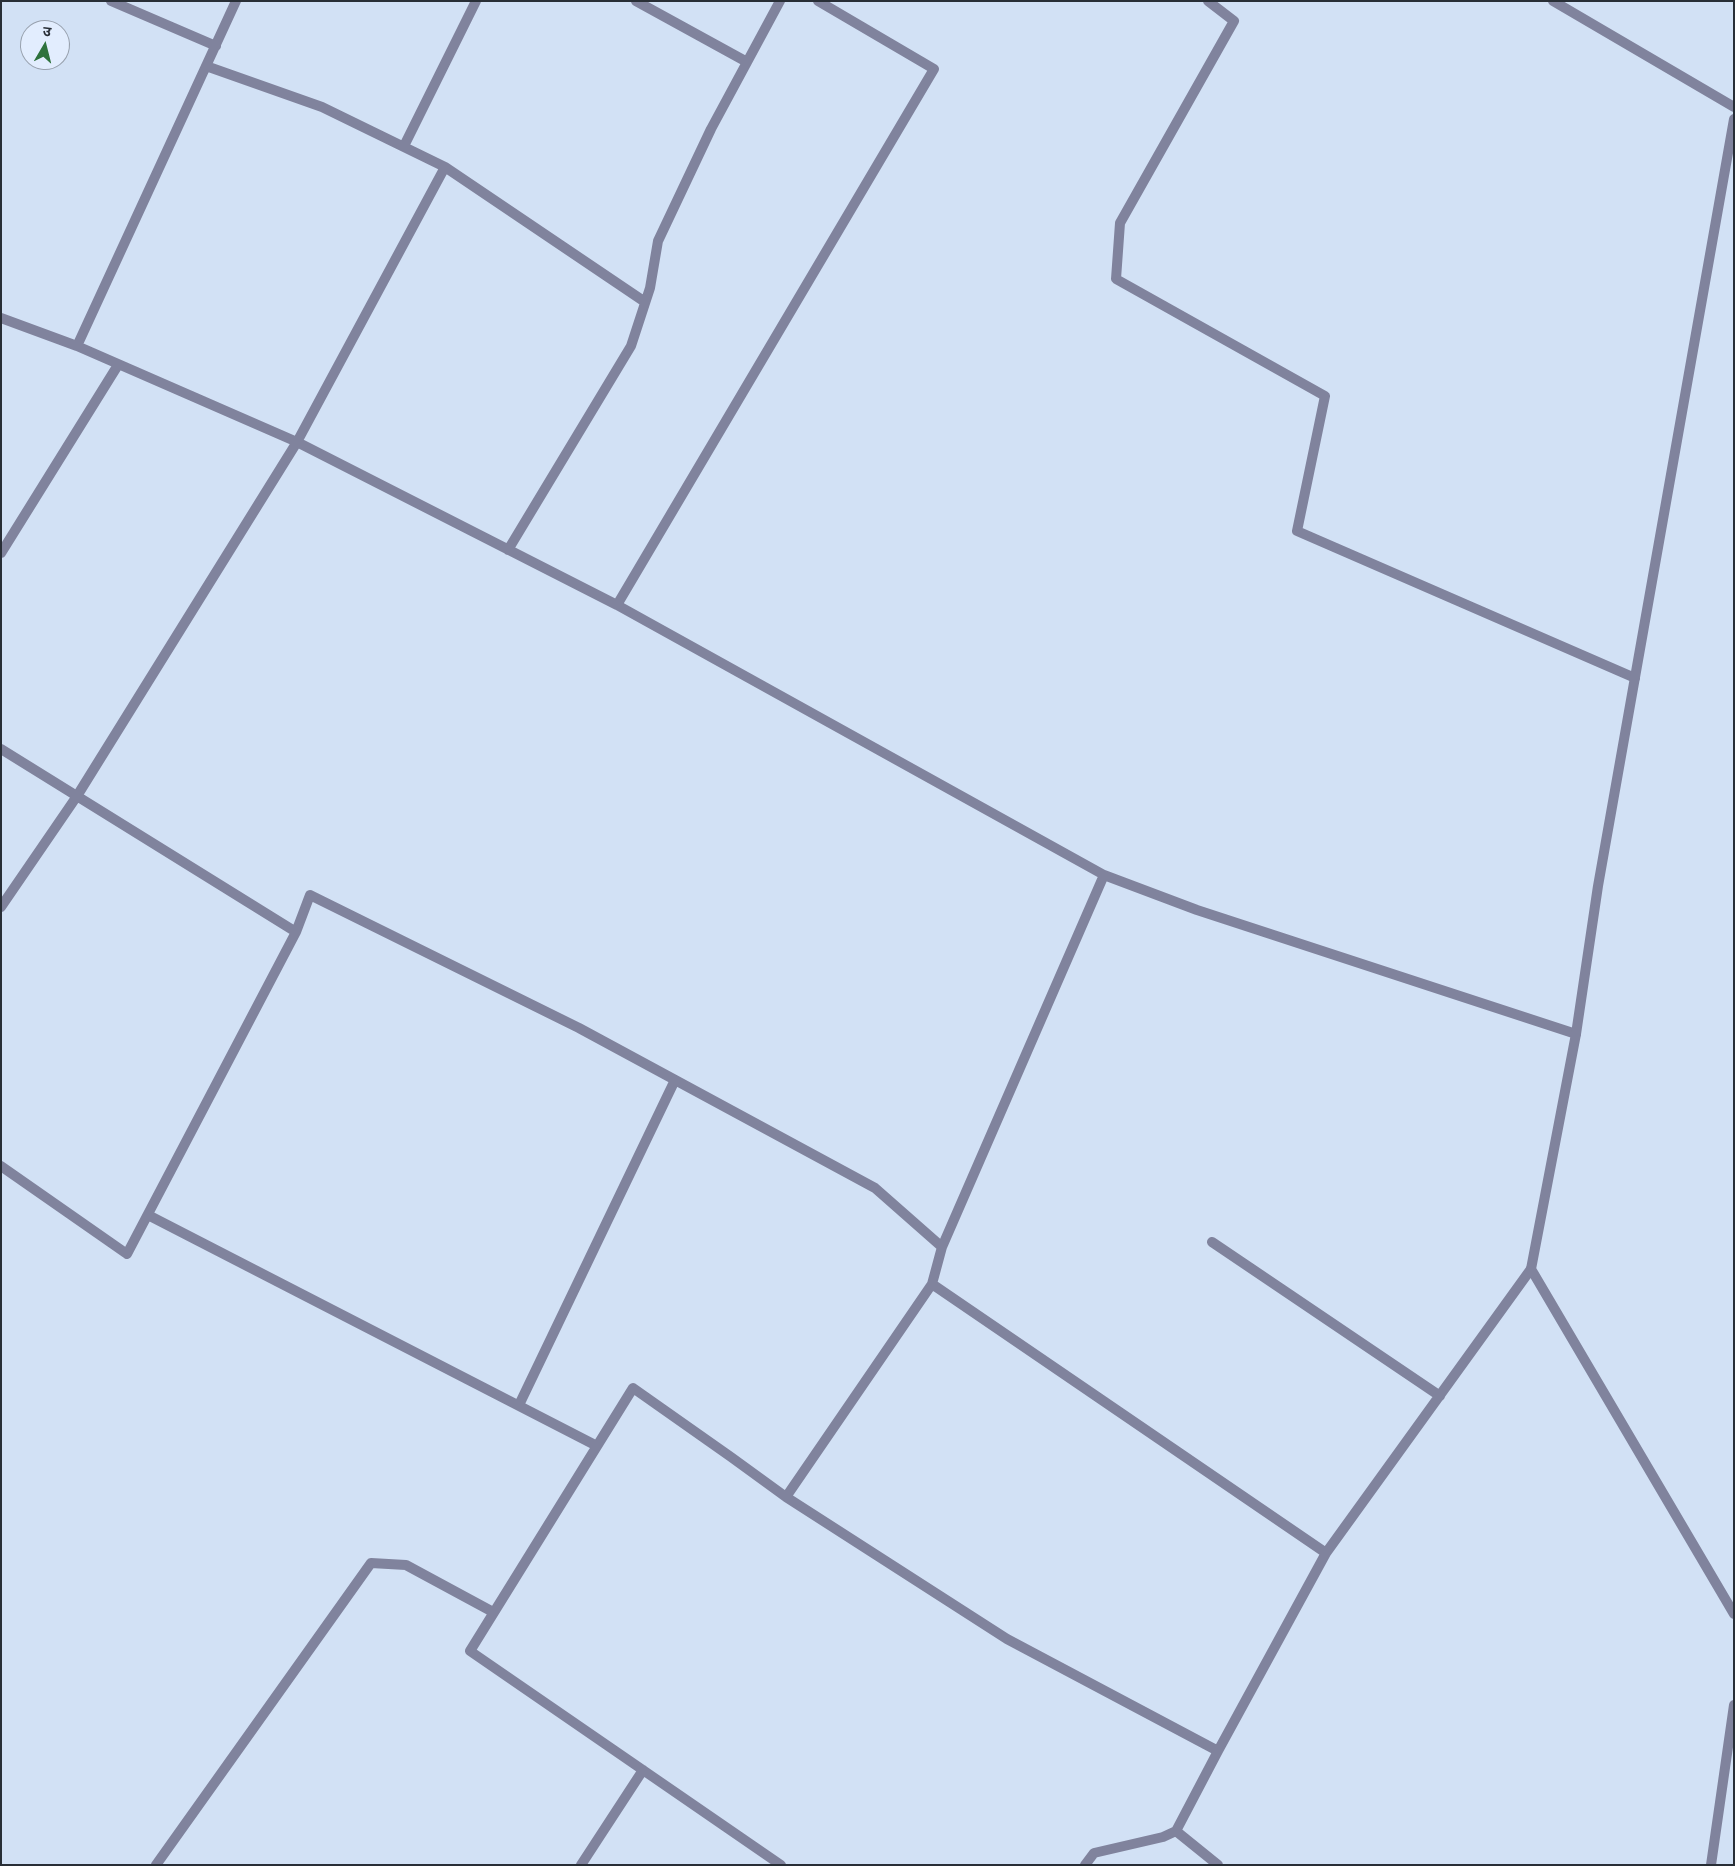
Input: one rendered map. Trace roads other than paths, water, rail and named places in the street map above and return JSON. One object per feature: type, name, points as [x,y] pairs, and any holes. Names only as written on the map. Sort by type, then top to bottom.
[{"type":"street","points":[[111,1],[216,46]]},
{"type":"street","points":[[77,346],[236,1]]},
{"type":"street","points":[[404,146],[476,1]]},
{"type":"street","points":[[636,1],[747,62]]},
{"type":"street","points":[[508,550],[631,346],[650,288],[658,241],[711,129],[780,1]]},
{"type":"street","points":[[617,606],[934,69],[818,1]]},
{"type":"street","points":[[1208,1],[1234,20],[1120,222],[1116,279],[1325,396],[1297,530],[1634,678]]},
{"type":"street","points":[[1553,1],[1734,107]]},
{"type":"street","points":[[206,66],[322,106],[445,167],[645,302]]},
{"type":"street","points":[[1085,1865],[1094,1852],[1163,1837],[1176,1831],[1326,1553],[1531,1269],[1576,1034],[1598,886],[1734,119]]},
{"type":"street","points":[[1,908],[77,796],[297,442],[445,167]]},
{"type":"street","points":[[1,318],[77,346],[297,442],[617,606],[1104,875],[1197,910],[1576,1034]]},
{"type":"street","points":[[1,553],[118,365]]},
{"type":"street","points":[[1,749],[296,932]]},
{"type":"street","points":[[786,1497],[932,1284],[942,1247],[1104,875]]},
{"type":"street","points":[[1,1166],[127,1254],[296,932],[310,895],[580,1028],[875,1188],[942,1247]]},
{"type":"street","points":[[519,1405],[675,1080]]},
{"type":"street","points":[[148,1215],[597,1446]]},
{"type":"street","points":[[1212,1242],[1440,1396]]},
{"type":"street","points":[[1531,1269],[1734,1614]]},
{"type":"street","points":[[932,1284],[1326,1553]]},
{"type":"street","points":[[782,1865],[470,1651],[633,1388],[786,1497],[1007,1639],[1218,1751]]},
{"type":"street","points":[[156,1865],[371,1563],[406,1565],[493,1612]]},
{"type":"street","points":[[1711,1865],[1734,1705]]},
{"type":"street","points":[[581,1865],[643,1770]]},
{"type":"street","points":[[1176,1831],[1218,1865]]}]
